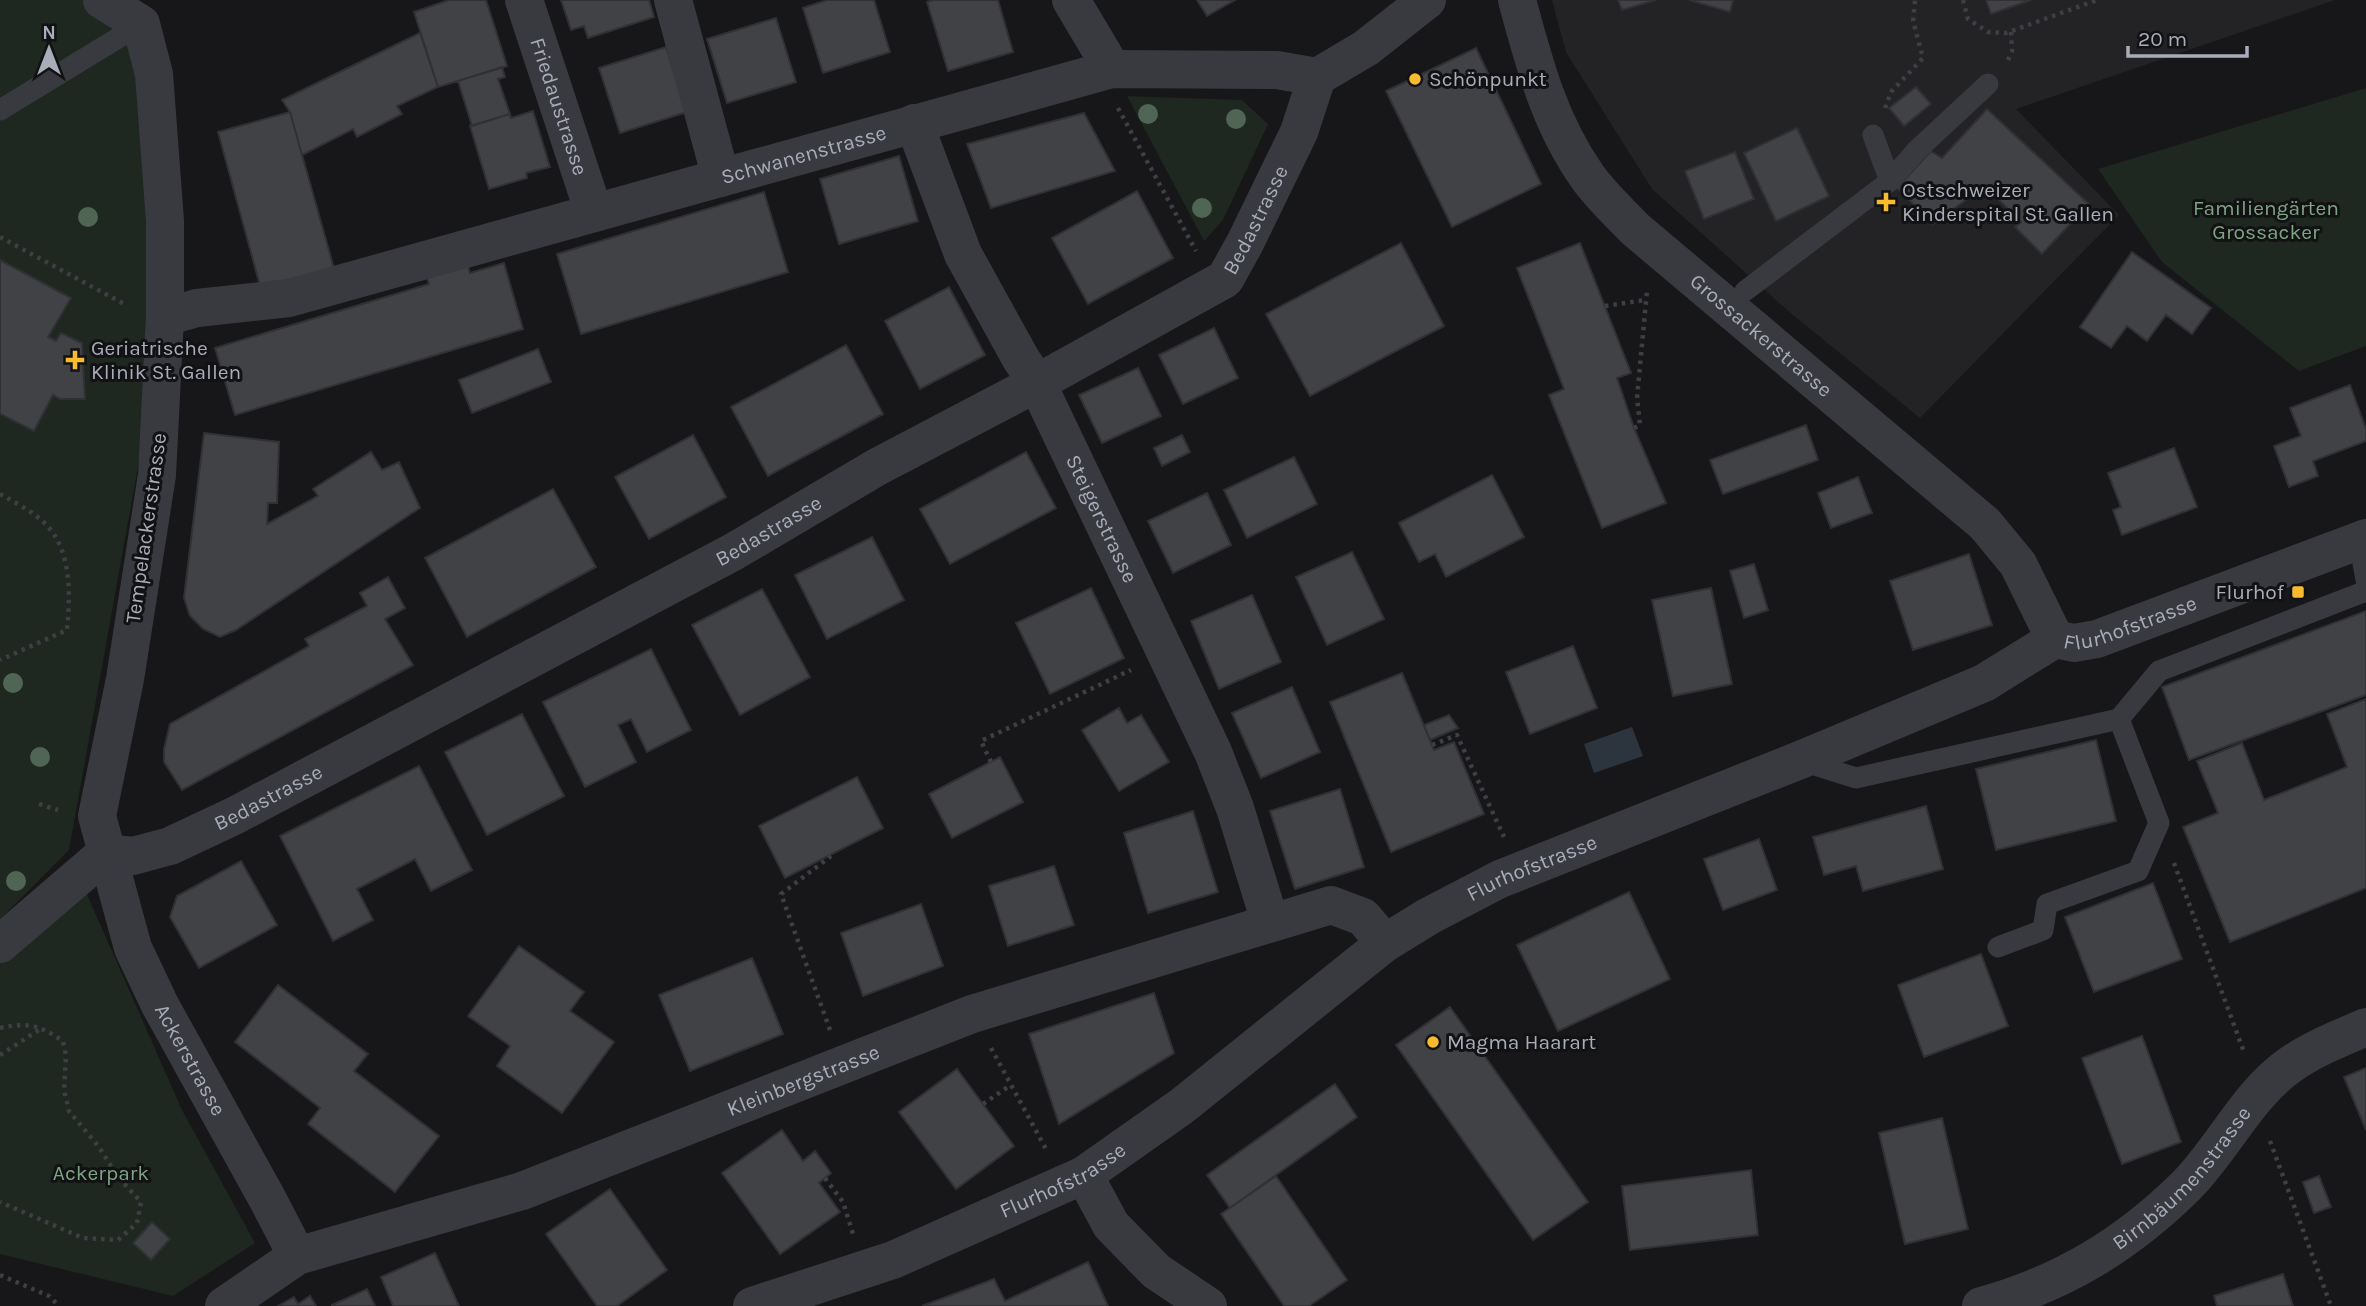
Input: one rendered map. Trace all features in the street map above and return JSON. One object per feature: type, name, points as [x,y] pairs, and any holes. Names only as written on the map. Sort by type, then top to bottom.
[{"type":"street","points":[[102,0],[143,12]]},
{"type":"street","name":"Friedaustrasse","points":[[524,0],[594,213]]},
{"type":"street","points":[[673,0],[721,178]]},
{"type":"street","points":[[1072,0],[1112,69]]},
{"type":"street","points":[[1317,77],[1366,48],[1427,0]]},
{"type":"street","name":"Grossackerstrasse","points":[[1517,0],[1538,78],[1554,121],[1588,177],[1634,229],[1985,524],[2018,564],[2055,639]]},
{"type":"street","name":"Tempelackerstrasse","points":[[106,853],[97,816],[125,679],[157,475],[165,317],[165,222],[158,116],[143,12]]},
{"type":"street","name":"Schwanenstrasse","points":[[165,317],[197,308],[289,298],[1112,69],[1277,70],[1317,77]]},
{"type":"street","name":"Bedastrasse","points":[[106,853],[133,856],[170,846],[234,816],[733,552],[877,467],[1037,383],[1225,279],[1299,132],[1317,77]]},
{"type":"street","name":"Steigerstrasse","points":[[914,123],[963,254],[1037,383],[1213,752],[1236,808],[1270,922]]},
{"type":"street","name":"Flurhofstrasse","points":[[752,1306],[892,1260],[1182,1106],[1385,943],[1429,916],[1514,872],[1800,760],[1984,683],[2055,639],[2074,642],[2097,639],[2362,540]]},
{"type":"street","points":[[0,944],[106,853]]},
{"type":"street","name":"Ackerstrasse","points":[[106,853],[133,948],[160,1005],[297,1256]]},
{"type":"street","name":"Kleinbergstrasse","points":[[224,1306],[297,1256],[523,1191],[972,1014],[1331,905],[1363,918],[1385,943]]},
{"type":"street","name":"Birnbäumenstrasse","points":[[1981,1306],[2064,1276],[2127,1238],[2187,1185],[2257,1098],[2288,1066],[2321,1046],[2366,1027]]},
{"type":"street","points":[[1068,1166],[1111,1225],[1156,1271],[1205,1305]]},
{"type":"lane","points":[[0,110],[143,12]]},
{"type":"lane","points":[[1745,291],[1890,181],[1917,150],[1988,84]]},
{"type":"lane","points":[[1873,135],[1890,181]]},
{"type":"lane","points":[[2362,540],[2366,580]]},
{"type":"lane","points":[[1800,760],[1856,778],[2119,719],[2159,671],[2366,591]]},
{"type":"lane","points":[[1998,947],[2043,930],[2047,904],[2138,871],[2159,823],[2119,719]]},
{"type":"path","points":[[1873,135],[1891,92],[1923,58],[1913,22],[1915,0]]},
{"type":"path","points":[[1964,0],[1968,19],[1988,32],[2006,33],[2098,0]]},
{"type":"path","points":[[1112,69],[1111,94],[1197,251]]},
{"type":"path","points":[[0,237],[134,309],[165,317]]},
{"type":"path","points":[[1634,428],[1640,425],[1638,387],[1648,289]]},
{"type":"path","points":[[1605,306],[1646,300]]},
{"type":"path","points":[[0,494],[36,516],[50,529],[62,551],[71,589],[67,630],[0,660]]},
{"type":"path","points":[[991,762],[981,741],[1166,654]]},
{"type":"path","points":[[1432,745],[1457,735],[1506,841]]},
{"type":"path","points":[[823,1011],[780,894],[835,853]]},
{"type":"path","points":[[972,1014],[1011,1085],[1068,1166]]},
{"type":"path","points":[[0,1028],[19,1024],[43,1027],[63,1041],[66,1056],[64,1090],[69,1111],[99,1147],[118,1177],[141,1202],[137,1223],[118,1240],[83,1238],[0,1202]]},
{"type":"path","points":[[0,1055],[43,1027]]},
{"type":"path","points":[[983,1104],[1011,1085]]},
{"type":"path","points":[[825,1178],[843,1202],[856,1241]]},
{"type":"path","points":[[0,1275],[49,1296],[59,1306]]},
{"type":"shaded area","name":"Ostschweizer Kinderspital St. Gallen","points":[[1552,0],[2335,0],[2016,109],[2119,215],[1920,418],[1793,315],[1652,189],[1566,52]]},
{"type":"shaded area","points":[[1632,727],[1643,756],[1594,773],[1584,744]]},
{"type":"green space","name":"Geriatrische Klinik St. Gallen","points":[[0,0],[90,0],[141,24],[165,317],[69,850],[0,919]]},
{"type":"green space","name":"Familiengärten Grossacker","points":[[2366,88],[2366,346],[2299,371],[2162,262],[2098,169]]},
{"type":"green space","points":[[1127,96],[1242,100],[1268,124],[1223,220],[1204,241]]},
{"type":"green space","name":"Ackerpark","points":[[85,890],[182,1110],[255,1243],[173,1296],[0,1254],[0,962]]},
{"type":"building","points":[[449,0],[486,0],[507,66],[438,87],[414,12]]},
{"type":"building","points":[[561,0],[649,0],[654,17],[588,38],[584,26],[571,30]]},
{"type":"building","points":[[827,0],[874,0],[890,52],[823,73],[803,8]]},
{"type":"building","points":[[998,0],[1013,52],[948,71],[927,2]]},
{"type":"building","points":[[1197,0],[1235,0],[1207,16]]},
{"type":"building","points":[[1618,0],[1656,0],[1622,10]]},
{"type":"building","points":[[1689,0],[1733,0],[1730,12]]},
{"type":"building","points":[[1986,0],[2031,0],[1991,14]]},
{"type":"building","points":[[776,18],[796,82],[727,103],[707,39]]},
{"type":"building","points":[[420,33],[438,87],[397,106],[402,114],[357,137],[353,129],[302,155],[290,112],[282,100]]},
{"type":"building","points":[[666,47],[687,112],[620,133],[599,68]]},
{"type":"building","points":[[1476,48],[1541,184],[1452,227],[1386,91]]},
{"type":"building","points":[[502,67],[505,77],[498,79],[510,114],[472,126],[458,81]]},
{"type":"building","points":[[1916,87],[1931,104],[1904,126],[1889,108]]},
{"type":"building","points":[[1987,109],[2089,204],[2042,254],[2015,227],[2021,222],[1985,186],[1933,224],[1897,188],[1931,151],[1942,158]]},
{"type":"building","points":[[533,111],[550,167],[526,173],[527,178],[489,189],[470,126],[510,114],[511,118]]},
{"type":"building","points":[[290,112],[335,272],[262,293],[218,132]]},
{"type":"building","points":[[1084,113],[1115,171],[991,208],[967,144]]},
{"type":"building","points":[[1797,128],[1829,196],[1776,221],[1744,153]]},
{"type":"building","points":[[1735,152],[1754,199],[1704,219],[1685,171]]},
{"type":"building","points":[[899,156],[918,221],[839,244],[820,179]]},
{"type":"building","points":[[1137,191],[1173,258],[1088,304],[1052,238]]},
{"type":"building","points":[[764,192],[788,272],[581,334],[557,254]]},
{"type":"building","points":[[1401,243],[1444,326],[1310,396],[1266,314]]},
{"type":"building","points":[[1580,243],[1631,373],[1617,378],[1634,428],[1666,503],[1602,528],[1549,395],[1564,389],[1517,268]]},
{"type":"building","points":[[2132,252],[2211,308],[2192,334],[2166,315],[2147,341],[2127,326],[2111,348],[2080,327]]},
{"type":"building","points":[[466,259],[470,273],[504,263],[523,329],[235,415],[215,348],[429,284],[425,271]]},
{"type":"building","points":[[0,260],[71,298],[48,337],[56,341],[61,333],[82,343],[85,399],[60,399],[53,395],[34,431],[0,414]]},
{"type":"building","points":[[949,287],[985,355],[920,389],[885,321]]},
{"type":"building","points":[[1214,328],[1238,378],[1183,404],[1159,355]]},
{"type":"building","points":[[846,345],[883,414],[768,476],[731,407]]},
{"type":"building","points":[[538,349],[551,382],[472,413],[459,380]]},
{"type":"building","points":[[1138,368],[1161,416],[1102,443],[1079,395]]},
{"type":"building","points":[[2350,385],[2366,429],[2366,441],[2313,461],[2318,476],[2289,487],[2274,446],[2301,436],[2290,408]]},
{"type":"building","points":[[1806,425],[1818,460],[1723,494],[1710,460]]},
{"type":"building","points":[[204,433],[279,442],[277,503],[268,503],[267,524],[318,496],[313,489],[371,452],[382,470],[399,462],[420,508],[236,630],[220,637],[203,629],[190,616],[184,598]]},
{"type":"building","points":[[693,435],[726,497],[649,539],[615,477]]},
{"type":"building","points":[[1182,435],[1190,452],[1162,466],[1154,448]]},
{"type":"building","points":[[2174,448],[2197,507],[2122,535],[2113,510],[2121,507],[2108,473]]},
{"type":"building","points":[[1026,452],[1056,508],[950,564],[920,509]]},
{"type":"building","points":[[1294,457],[1317,504],[1247,538],[1224,490]]},
{"type":"building","points":[[1492,475],[1524,537],[1446,577],[1435,554],[1419,562],[1399,523]]},
{"type":"building","points":[[1858,477],[1872,513],[1831,528],[1818,493]]},
{"type":"building","points":[[553,489],[596,567],[467,637],[425,558]]},
{"type":"building","points":[[1207,493],[1231,545],[1173,573],[1148,521]]},
{"type":"building","points":[[872,537],[904,600],[827,639],[795,575]]},
{"type":"building","points":[[1352,552],[1384,619],[1327,645],[1296,577]]},
{"type":"building","points":[[1969,554],[1992,625],[1913,650],[1890,581]]},
{"type":"building","points":[[1754,564],[1768,610],[1744,618],[1730,571]]},
{"type":"building","points":[[388,577],[405,608],[385,619],[413,665],[182,790],[164,762],[170,724],[309,646],[305,639],[367,606],[360,593]]},
{"type":"building","points":[[1091,588],[1124,658],[1050,694],[1016,623]]},
{"type":"building","points":[[1711,588],[1732,684],[1673,696],[1652,600]]},
{"type":"building","points":[[762,589],[810,677],[740,715],[692,625]]},
{"type":"building","points":[[1252,595],[1281,662],[1219,689],[1191,621]]},
{"type":"building","points":[[2366,611],[2366,695],[2189,760],[2162,687]]},
{"type":"building","points":[[1573,646],[1597,708],[1530,734],[1506,672]]},
{"type":"building","points":[[651,649],[691,730],[647,752],[631,719],[618,725],[636,762],[585,787],[543,702]]},
{"type":"building","points":[[1402,673],[1434,750],[1454,742],[1484,814],[1391,852],[1330,702]]},
{"type":"building","points":[[1292,687],[1320,752],[1261,778],[1232,713]]},
{"type":"building","points":[[2366,699],[2366,888],[2230,942],[2183,827],[2218,813],[2197,761],[2242,743],[2264,800],[2347,767],[2327,714]]},
{"type":"building","points":[[1119,708],[1127,723],[1141,715],[1169,762],[1119,791],[1082,730]]},
{"type":"building","points":[[522,714],[564,796],[487,835],[445,752]]},
{"type":"building","points":[[1449,715],[1458,728],[1430,740],[1424,725]]},
{"type":"building","points":[[2096,740],[2116,821],[1996,850],[1976,769]]},
{"type":"building","points":[[1000,757],[1023,802],[952,838],[929,794]]},
{"type":"building","points":[[419,766],[472,870],[431,891],[415,859],[357,889],[373,920],[333,941],[280,836]]},
{"type":"building","points":[[857,777],[883,828],[785,878],[759,826]]},
{"type":"building","points":[[1340,789],[1364,867],[1295,889],[1270,811]]},
{"type":"building","points":[[1926,806],[1943,869],[1863,891],[1856,866],[1824,875],[1813,837]]},
{"type":"building","points":[[1193,811],[1218,892],[1148,913],[1124,833]]},
{"type":"building","points":[[1759,839],[1777,890],[1723,910],[1704,859]]},
{"type":"building","points":[[241,861],[277,925],[199,968],[170,917],[177,896]]},
{"type":"building","points":[[1054,866],[1074,925],[1008,946],[989,886]]},
{"type":"building","points":[[2153,883],[2182,959],[2094,992],[2065,917]]},
{"type":"building","points":[[1629,892],[1670,979],[1558,1031],[1517,945]]},
{"type":"building","points":[[921,904],[943,966],[863,996],[841,933]]},
{"type":"building","points":[[519,946],[584,992],[570,1011],[614,1042],[562,1113],[497,1066],[510,1046],[468,1016]]},
{"type":"building","points":[[1981,954],[2008,1026],[1924,1057],[1898,985]]},
{"type":"building","points":[[752,958],[783,1034],[690,1071],[659,995]]},
{"type":"building","points":[[278,985],[368,1054],[354,1071],[439,1136],[395,1192],[308,1124],[320,1108],[235,1042]]},
{"type":"building","points":[[1154,993],[1174,1053],[1059,1124],[1029,1034]]},
{"type":"building","points":[[1450,1007],[1588,1202],[1533,1240],[1396,1045]]},
{"type":"building","points":[[2142,1036],[2181,1142],[2122,1164],[2082,1058]]},
{"type":"building","points":[[2366,1068],[2366,1130],[2344,1077]]},
{"type":"building","points":[[957,1069],[1014,1146],[956,1189],[899,1112]]},
{"type":"building","points":[[1335,1084],[1357,1117],[1230,1208],[1207,1175]]},
{"type":"building","points":[[1942,1118],[1968,1229],[1905,1244],[1879,1133]]},
{"type":"building","points":[[782,1130],[803,1161],[815,1151],[831,1173],[819,1183],[840,1212],[780,1254],[722,1173]]},
{"type":"building","points":[[1751,1170],[1758,1235],[1630,1250],[1622,1186]]},
{"type":"building","points":[[1276,1176],[1347,1280],[1309,1306],[1284,1306],[1221,1214]]},
{"type":"building","points":[[2319,1176],[2331,1207],[2314,1213],[2303,1182]]},
{"type":"building","points":[[610,1189],[667,1270],[617,1306],[597,1306],[546,1234]]},
{"type":"building","points":[[152,1222],[170,1239],[151,1260],[133,1243]]},
{"type":"building","points":[[435,1253],[459,1306],[393,1306],[381,1277]]},
{"type":"building","points":[[1088,1262],[1108,1306],[922,1306],[994,1279],[1005,1301]]},
{"type":"building","points":[[2283,1274],[2293,1306],[2217,1306],[2214,1296]]},
{"type":"building","points":[[367,1289],[375,1306],[332,1306],[332,1305]]},
{"type":"building","points":[[310,1296],[316,1306],[278,1306],[294,1297],[298,1304]]},
{"type":"place","name":"Schönpunkt","points":[[1415,79]]},
{"type":"place","name":"Ostschweizer Kinderspital St. Gallen","points":[[1886,202]]},
{"type":"place","name":"Geriatrische Klinik St. Gallen","points":[[75,360]]},
{"type":"place","name":"Flurhof","points":[[2298,592]]},
{"type":"place","name":"Magma Haarart","points":[[1433,1042]]}]
